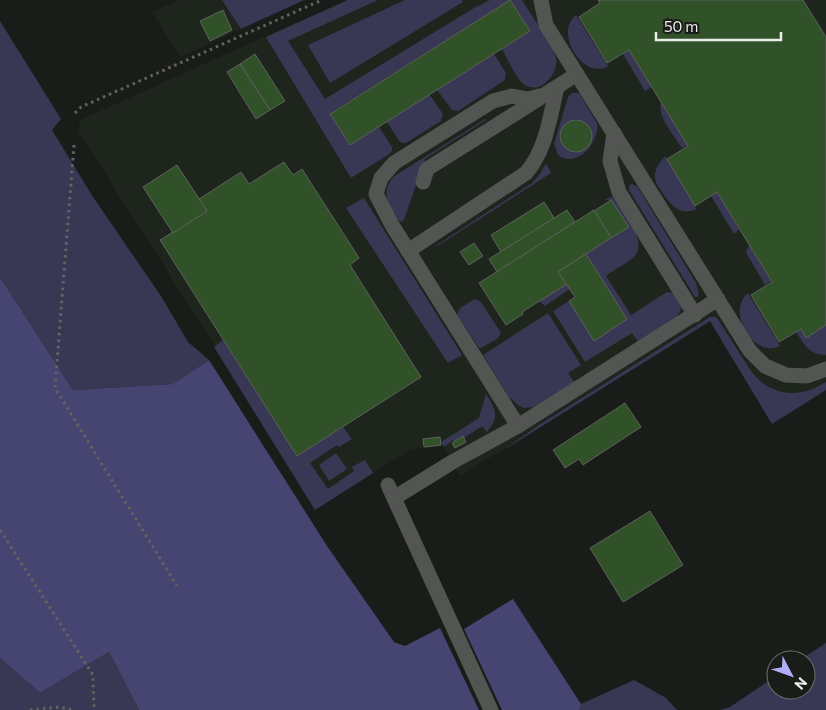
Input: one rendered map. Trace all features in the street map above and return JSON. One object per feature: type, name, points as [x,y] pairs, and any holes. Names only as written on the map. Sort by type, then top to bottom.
[{"type":"street","points":[[541,0],[546,25],[750,351],[765,366],[786,374],[807,376],[826,369]]},
{"type":"street","points":[[423,182],[427,169],[577,74]]},
{"type":"street","points":[[408,251],[526,173],[535,163],[543,145],[557,87]]},
{"type":"street","points":[[518,426],[392,225],[376,194],[381,178],[394,162],[493,101],[512,96],[528,99],[544,96]]},
{"type":"street","points":[[614,133],[610,161],[619,192],[695,315]]},
{"type":"street","points":[[491,710],[391,492],[454,461],[518,426],[718,299]]},
{"type":"path","points":[[75,113],[81,107],[322,0]]},
{"type":"path","points":[[74,145],[55,388],[177,586]]},
{"type":"path","points":[[0,530],[93,675],[94,710]]},
{"type":"path","points":[[30,710],[58,707],[74,710]]},
{"type":"shaded area","points":[[179,0],[222,0],[241,29],[181,57],[152,12]]},
{"type":"shaded area","points":[[222,0],[304,0],[241,29]]},
{"type":"shaded area","points":[[346,0],[826,0],[826,389],[772,423],[710,322],[460,476],[443,446],[410,450],[318,508],[78,131],[80,120]]},
{"type":"shaded area","points":[[348,0],[378,0],[288,41],[325,99],[474,8],[490,0],[510,0],[330,113],[350,145],[379,127],[392,147],[392,151],[389,154],[351,178],[266,37]]},
{"type":"shaded area","points":[[405,0],[462,0],[463,2],[330,83],[308,45]]},
{"type":"shaded area","points":[[510,0],[522,0],[554,52],[556,58],[555,70],[543,85],[531,87],[525,85],[515,73],[502,49],[530,31]]},
{"type":"shaded area","points":[[576,15],[608,66],[599,69],[590,67],[574,53],[568,33],[570,23]]},
{"type":"shaded area","points":[[0,21],[61,119],[52,130],[93,197],[161,296],[188,342],[209,360],[174,384],[73,390],[0,277]]},
{"type":"shaded area","points":[[629,50],[652,87],[645,91],[623,54]]},
{"type":"shaded area","points":[[494,54],[506,73],[505,80],[458,111],[452,110],[437,90]]},
{"type":"shaded area","points":[[572,93],[579,93],[597,123],[595,138],[591,145],[586,151],[573,159],[558,155],[554,144],[568,97]]},
{"type":"shaded area","points":[[429,94],[443,114],[441,121],[406,143],[400,142],[387,122]]},
{"type":"shaded area","points":[[661,102],[687,145],[682,148],[661,114]]},
{"type":"shaded area","points":[[485,119],[425,159],[404,220],[400,222],[392,211],[387,194],[389,183],[393,177]]},
{"type":"shaded area","points":[[665,156],[697,209],[686,211],[676,208],[669,202],[658,186],[655,179],[656,171]]},
{"type":"shaded area","points":[[546,163],[551,173],[436,247],[532,183]]},
{"type":"shaded area","points":[[631,184],[637,186],[696,283],[699,295],[697,297],[695,297],[629,190]]},
{"type":"shaded area","points":[[717,192],[739,229],[734,234],[711,196]]},
{"type":"shaded area","points":[[611,197],[614,198],[633,227],[638,244],[633,258],[606,276],[631,315],[667,292],[674,293],[680,302],[681,308],[670,323],[639,343],[632,333],[585,362],[553,311],[569,301],[594,340],[627,319],[586,254],[629,227],[611,200],[605,200]]},
{"type":"shaded area","points":[[364,198],[462,355],[448,363],[346,208]]},
{"type":"shaded area","points":[[749,245],[771,281],[765,285],[746,252]]},
{"type":"shaded area","points":[[0,277],[73,390],[173,384],[209,360],[327,546],[394,642],[405,646],[440,628],[479,710],[139,710],[109,652],[40,693],[0,658]]},
{"type":"shaded area","points":[[567,284],[570,289],[545,306],[539,301]]},
{"type":"shaded area","points":[[748,293],[780,346],[770,348],[761,346],[752,340],[746,332],[741,322],[740,311],[742,301]]},
{"type":"shaded area","points":[[475,299],[481,302],[501,333],[497,339],[481,348],[479,348],[457,315],[460,308]]},
{"type":"shaded area","points":[[548,313],[581,365],[568,373],[575,383],[534,407],[524,408],[509,397],[483,355]]},
{"type":"shaded area","points":[[710,317],[716,317],[751,371],[767,386],[786,393],[796,393],[806,391],[826,382],[826,390],[772,424],[710,321],[501,452],[539,425]]},
{"type":"shaded area","points":[[826,325],[826,355],[820,355],[811,351],[796,332],[801,329],[806,338]]},
{"type":"shaded area","points":[[223,340],[297,456],[343,427],[352,439],[339,447],[337,445],[310,463],[328,489],[354,471],[352,467],[365,460],[373,473],[315,510],[214,347]]},
{"type":"shaded area","points":[[486,394],[495,413],[494,422],[487,432],[482,426],[464,438],[462,436],[454,442],[453,440],[444,447],[441,442],[479,418]]},
{"type":"shaded area","points":[[336,453],[347,469],[329,481],[319,465]]},
{"type":"shaded area","points":[[513,599],[581,704],[579,710],[502,710],[464,629]]},
{"type":"shaded area","points":[[826,643],[826,710],[720,710],[730,707],[766,683],[766,700],[816,700],[815,650]]},
{"type":"shaded area","points":[[109,652],[139,710],[0,710],[0,658],[40,693]]},
{"type":"shaded area","points":[[634,680],[666,698],[677,710],[579,710],[581,704]]},
{"type":"building","points":[[510,0],[530,31],[350,145],[330,114]]},
{"type":"building","points":[[598,0],[803,0],[826,37],[826,325],[806,338],[801,329],[779,342],[751,295],[772,282],[717,192],[695,206],[667,159],[688,146],[629,50],[607,63],[579,17],[600,3]]},
{"type":"building","points":[[223,10],[232,30],[210,41],[200,21]]},
{"type":"building","points":[[255,54],[285,101],[270,110],[240,64]]},
{"type":"building","points":[[240,64],[270,110],[256,119],[227,72]]},
{"type":"building","points":[[576,120],[582,121],[587,125],[591,130],[591,142],[587,147],[582,151],[576,152],[570,151],[565,147],[561,142],[560,136],[561,130],[565,125],[570,121]]},
{"type":"building","points":[[284,162],[293,175],[302,169],[359,258],[350,265],[421,377],[297,456],[160,240],[207,211],[199,199],[241,172],[249,184]]},
{"type":"building","points":[[177,165],[207,211],[173,233],[143,187]]},
{"type":"building","points":[[611,200],[629,227],[611,238],[594,211]]},
{"type":"building","points":[[544,202],[554,218],[501,252],[491,235]]},
{"type":"building","points":[[567,210],[575,222],[497,272],[489,259]]},
{"type":"building","points":[[594,210],[611,238],[558,272],[567,284],[522,312],[523,314],[506,325],[479,283]]},
{"type":"building","points":[[474,243],[483,256],[469,265],[460,252]]},
{"type":"building","points":[[586,254],[627,319],[594,341],[569,301],[575,297],[558,272]]},
{"type":"building","points":[[625,403],[641,427],[583,465],[579,459],[565,468],[553,450]]},
{"type":"building","points":[[463,436],[466,442],[455,448],[452,443]]},
{"type":"building","points":[[440,437],[441,445],[424,447],[423,439]]},
{"type":"building","points":[[650,511],[683,565],[623,602],[590,548]]}]
